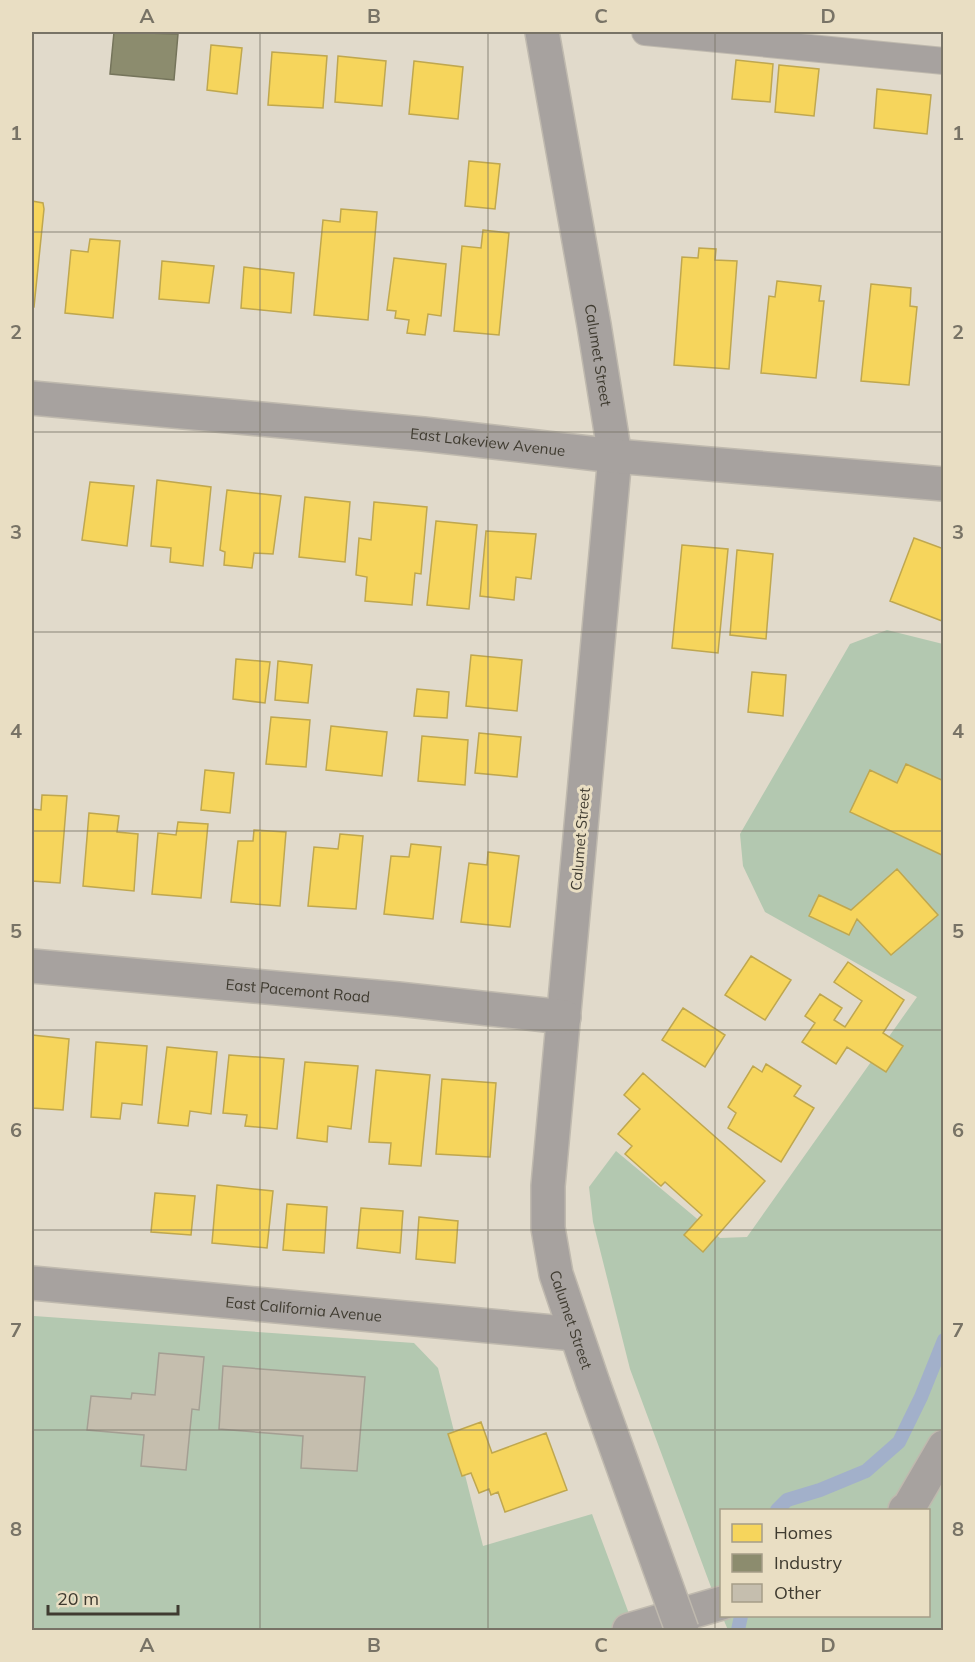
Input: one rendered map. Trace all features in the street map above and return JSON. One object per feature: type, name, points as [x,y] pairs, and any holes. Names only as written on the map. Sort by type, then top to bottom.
[{"type":"street","name":"Calumet Street","points":[[542,32],[615,456],[548,1186],[550,1246],[556,1274],[575,1334],[682,1630]]},
{"type":"street","name":"East Lakeview Avenue","points":[[32,398],[423,434],[615,456],[944,484]]},
{"type":"street","name":"East Pacemont Road","points":[[32,966],[398,999],[564,1017]]},
{"type":"street","name":"East California Avenue","points":[[32,1283],[575,1334]]},
{"type":"street","points":[[906,1509],[944,1448]]},
{"type":"street","points":[[629,1630],[720,1603]]},
{"type":"lane","points":[[645,32],[944,61]]},
{"type":"green space","points":[[887,630],[943,644],[943,781],[906,764],[897,783],[850,812],[943,856],[943,1630],[728,1630],[722,1617],[930,1617],[930,1509],[720,1509],[720,1611],[630,1369],[593,1222],[589,1187],[616,1151],[720,1238],[747,1237],[917,997],[765,912],[743,866],[740,834],[850,644]],"holes":[[[897,869],[937,915],[891,955],[857,919],[848,935],[809,916],[819,895],[851,910]]]},
{"type":"green space","points":[[32,1317],[414,1343],[438,1368],[483,1546],[592,1514],[635,1630],[32,1630]],"holes":[[[160,1353],[204,1357],[192,1409],[186,1470],[141,1466],[144,1435],[87,1430],[91,1396],[131,1399],[132,1393],[155,1395]],[[223,1366],[364,1377],[357,1471],[301,1468],[303,1436],[219,1429]]]},
{"type":"building: Homes","points":[[211,45],[242,48],[237,94],[207,90]]},
{"type":"building: Homes","points":[[272,52],[327,56],[323,108],[268,105]]},
{"type":"building: Homes","points":[[338,56],[386,61],[382,106],[335,102]]},
{"type":"building: Homes","points":[[736,60],[773,64],[770,102],[732,99]]},
{"type":"building: Homes","points":[[414,61],[463,67],[458,119],[409,114]]},
{"type":"building: Homes","points":[[779,65],[819,69],[814,116],[775,112]]},
{"type":"building: Homes","points":[[877,89],[931,95],[927,134],[874,128]]},
{"type":"building: Homes","points":[[469,161],[500,164],[495,209],[465,206]]},
{"type":"building: Homes","points":[[32,201],[43,203],[44,209],[34,307],[32,307]]},
{"type":"building: Homes","points":[[341,209],[377,212],[368,320],[314,315],[323,220],[340,222]]},
{"type":"building: Homes","points":[[483,230],[509,233],[499,335],[454,331],[462,246],[481,248]]},
{"type":"building: Homes","points":[[90,239],[120,241],[113,318],[65,313],[71,250],[88,252]]},
{"type":"building: Homes","points":[[699,248],[716,249],[715,260],[737,261],[729,369],[674,365],[682,257],[698,258]]},
{"type":"building: Homes","points":[[394,258],[446,264],[441,316],[428,314],[425,335],[407,333],[409,320],[395,318],[396,311],[387,310]]},
{"type":"building: Homes","points":[[162,261],[214,266],[209,303],[159,299]]},
{"type":"building: Homes","points":[[244,267],[294,273],[291,313],[241,308]]},
{"type":"building: Homes","points":[[777,281],[821,286],[819,301],[824,301],[816,378],[761,373],[769,296],[775,297]]},
{"type":"building: Homes","points":[[871,284],[911,288],[910,306],[917,307],[909,385],[861,381]]},
{"type":"building: Homes","points":[[157,480],[211,487],[203,566],[170,562],[171,548],[151,546]]},
{"type":"building: Homes","points":[[90,482],[134,486],[127,546],[82,540]]},
{"type":"building: Homes","points":[[227,490],[281,496],[273,554],[254,553],[252,568],[224,565],[225,552],[220,550]]},
{"type":"building: Homes","points":[[305,497],[350,502],[345,562],[299,557]]},
{"type":"building: Homes","points":[[374,502],[427,507],[421,574],[415,573],[412,605],[365,601],[367,577],[356,575],[359,538],[371,540]]},
{"type":"building: Homes","points":[[436,521],[477,525],[469,609],[427,605]]},
{"type":"building: Homes","points":[[486,531],[536,534],[531,579],[516,577],[514,600],[480,596]]},
{"type":"building: Homes","points":[[914,538],[944,549],[944,616],[942,621],[890,601]]},
{"type":"building: Homes","points":[[682,545],[728,549],[718,653],[672,648]]},
{"type":"building: Homes","points":[[737,550],[773,554],[766,639],[730,635]]},
{"type":"building: Homes","points":[[471,655],[522,660],[517,711],[466,706]]},
{"type":"building: Homes","points":[[236,659],[270,662],[265,703],[233,699]]},
{"type":"building: Homes","points":[[278,661],[312,665],[308,703],[275,700]]},
{"type":"building: Homes","points":[[752,672],[786,675],[783,716],[748,712]]},
{"type":"building: Homes","points":[[417,689],[449,692],[447,718],[414,716]]},
{"type":"building: Homes","points":[[271,717],[310,720],[306,767],[266,764]]},
{"type":"building: Homes","points":[[331,726],[387,732],[382,776],[326,770]]},
{"type":"building: Homes","points":[[479,733],[521,737],[517,777],[475,773]]},
{"type":"building: Homes","points":[[422,736],[468,740],[465,785],[418,781]]},
{"type":"building: Homes","points":[[906,764],[944,781],[944,856],[850,812],[870,770],[897,783]]},
{"type":"building: Homes","points":[[205,770],[234,773],[230,813],[201,810]]},
{"type":"building: Homes","points":[[42,795],[67,796],[60,883],[32,881],[32,809],[41,810]]},
{"type":"building: Homes","points":[[89,813],[119,816],[117,832],[138,834],[134,891],[83,886]]},
{"type":"building: Homes","points":[[178,822],[208,824],[201,898],[152,894],[158,833],[176,835]]},
{"type":"building: Homes","points":[[254,830],[286,832],[280,906],[231,902],[238,841],[253,841]]},
{"type":"building: Homes","points":[[340,834],[363,836],[356,909],[308,906],[314,847],[338,849]]},
{"type":"building: Homes","points":[[411,844],[441,847],[433,919],[384,914],[391,856],[409,857]]},
{"type":"building: Homes","points":[[488,852],[519,856],[510,927],[461,922],[469,863],[487,865]]},
{"type":"building: Homes","points":[[897,869],[938,915],[891,955],[857,919],[849,935],[809,916],[819,895],[851,910]]},
{"type":"building: Homes","points":[[751,956],[791,980],[765,1020],[725,995]]},
{"type":"building: Homes","points":[[848,962],[904,1000],[883,1033],[903,1046],[886,1072],[847,1047],[836,1064],[802,1042],[815,1023],[805,1016],[820,994],[842,1008],[834,1020],[845,1027],[862,1001],[834,982]]},
{"type":"building: Homes","points":[[683,1008],[725,1035],[705,1067],[662,1040]]},
{"type":"building: Homes","points":[[32,1035],[69,1039],[63,1110],[32,1108]]},
{"type":"building: Homes","points":[[96,1042],[147,1046],[142,1105],[122,1103],[120,1119],[91,1117]]},
{"type":"building: Homes","points":[[167,1047],[217,1052],[211,1114],[190,1111],[188,1126],[158,1123]]},
{"type":"building: Homes","points":[[229,1055],[284,1059],[277,1129],[245,1126],[247,1115],[223,1113]]},
{"type":"building: Homes","points":[[305,1062],[358,1066],[351,1129],[328,1126],[327,1142],[297,1138]]},
{"type":"building: Homes","points":[[766,1064],[801,1086],[794,1096],[814,1108],[781,1162],[728,1128],[736,1113],[728,1107],[753,1066],[762,1072]]},
{"type":"building: Homes","points":[[376,1070],[430,1075],[421,1166],[389,1164],[391,1143],[369,1142]]},
{"type":"building: Homes","points":[[643,1073],[765,1181],[703,1252],[684,1235],[702,1215],[665,1182],[661,1186],[625,1154],[632,1146],[618,1134],[640,1109],[624,1095]]},
{"type":"building: Homes","points":[[442,1079],[496,1083],[490,1157],[436,1154]]},
{"type":"building: Homes","points":[[217,1185],[273,1191],[267,1248],[212,1243]]},
{"type":"building: Homes","points":[[155,1193],[195,1196],[191,1235],[151,1232]]},
{"type":"building: Homes","points":[[287,1204],[327,1207],[324,1253],[283,1250]]},
{"type":"building: Homes","points":[[361,1208],[403,1211],[400,1253],[357,1248]]},
{"type":"building: Homes","points":[[419,1217],[458,1221],[455,1263],[416,1259]]},
{"type":"building: Homes","points":[[481,1422],[492,1453],[546,1433],[567,1490],[505,1512],[498,1492],[491,1495],[489,1489],[479,1493],[471,1473],[462,1476],[448,1434]]},
{"type":"building: Industry","points":[[114,32],[178,34],[174,80],[110,74]]},
{"type":"building: Other","points":[[159,1353],[204,1357],[199,1410],[192,1409],[186,1470],[141,1466],[144,1435],[87,1430],[91,1396],[131,1399],[132,1393],[155,1395]]},
{"type":"building: Other","points":[[223,1366],[365,1377],[357,1471],[301,1468],[303,1436],[219,1429]]},
{"type":"waterway","points":[[778,1509],[787,1500],[820,1490],[866,1471],[899,1442],[921,1397],[944,1340]]},
{"type":"waterway","points":[[738,1630],[741,1617]]}]
